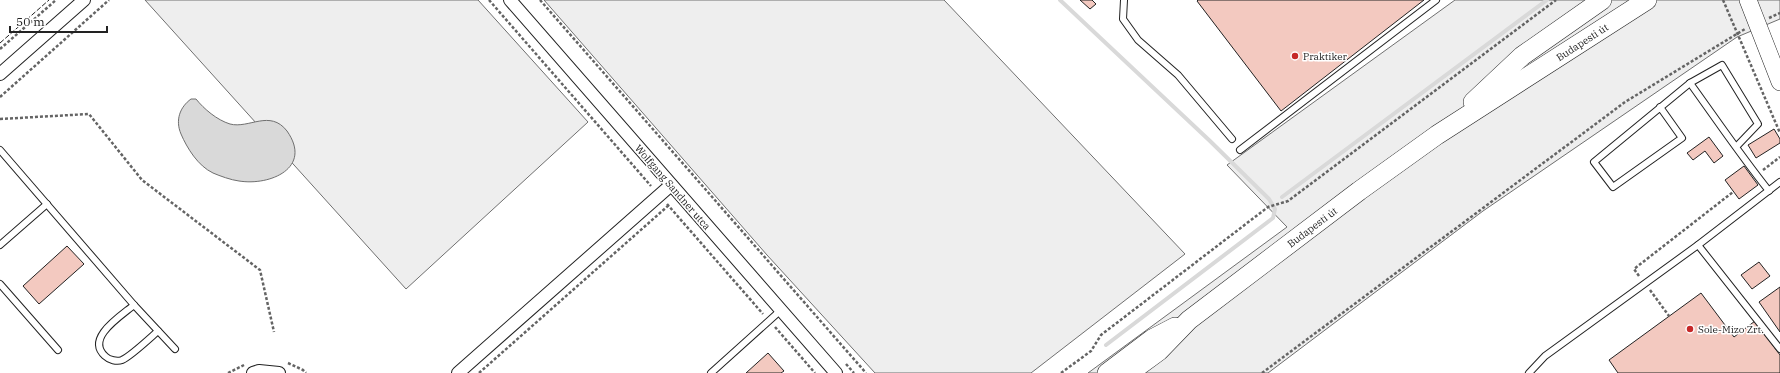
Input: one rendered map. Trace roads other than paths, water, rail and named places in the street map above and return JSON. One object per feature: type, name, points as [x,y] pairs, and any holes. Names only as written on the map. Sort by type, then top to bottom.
[{"type":"main road","name":"Budapesti út","points":[[1437,135],[1522,56],[1602,0]]},
{"type":"main road","name":"Budapesti út","points":[[1129,373],[1159,351],[1189,320],[1359,191],[1437,135],[1647,0]]},
{"type":"main road","name":"Budapesti út","points":[[1107,373],[1152,339],[1189,320]]},
{"type":"street","points":[[0,74],[84,0]]},
{"type":"street","name":"Wolfgang Sandner utca","points":[[510,0],[836,373]]},
{"type":"street","points":[[1748,0],[1780,82]]},
{"type":"street","points":[[458,373],[671,185]]},
{"type":"street","points":[[253,373],[258,371],[279,373]]},
{"type":"lane","points":[[1124,0],[1123,19],[1138,40],[1178,75],[1232,139]]},
{"type":"lane","points":[[1240,150],[1436,0]]},
{"type":"lane","points":[[1660,107],[1682,138],[1613,187],[1594,162],[1660,107],[1690,83],[1722,65],[1758,124],[1736,147]]},
{"type":"lane","points":[[1690,83],[1770,191]]},
{"type":"lane","points":[[0,150],[134,305],[175,349]]},
{"type":"lane","points":[[1529,373],[1545,356],[1698,245],[1780,182]]},
{"type":"lane","points":[[0,245],[47,204]]},
{"type":"lane","points":[[1698,245],[1780,349]]},
{"type":"lane","points":[[0,284],[58,350]]},
{"type":"lane","points":[[134,305],[102,333],[99,344],[103,354],[112,360],[123,360],[158,331]]},
{"type":"lane","points":[[711,373],[781,310]]},
{"type":"waterway","points":[[1060,0],[1210,141],[1269,199],[1275,209],[1273,218],[1106,345]]},
{"type":"waterway","points":[[1282,197],[1547,0]]},
{"type":"place","name":"Praktiker","points":[[1295,56]]},
{"type":"place","name":"Sole-Mizo Zrt.","points":[[1690,329]]}]
